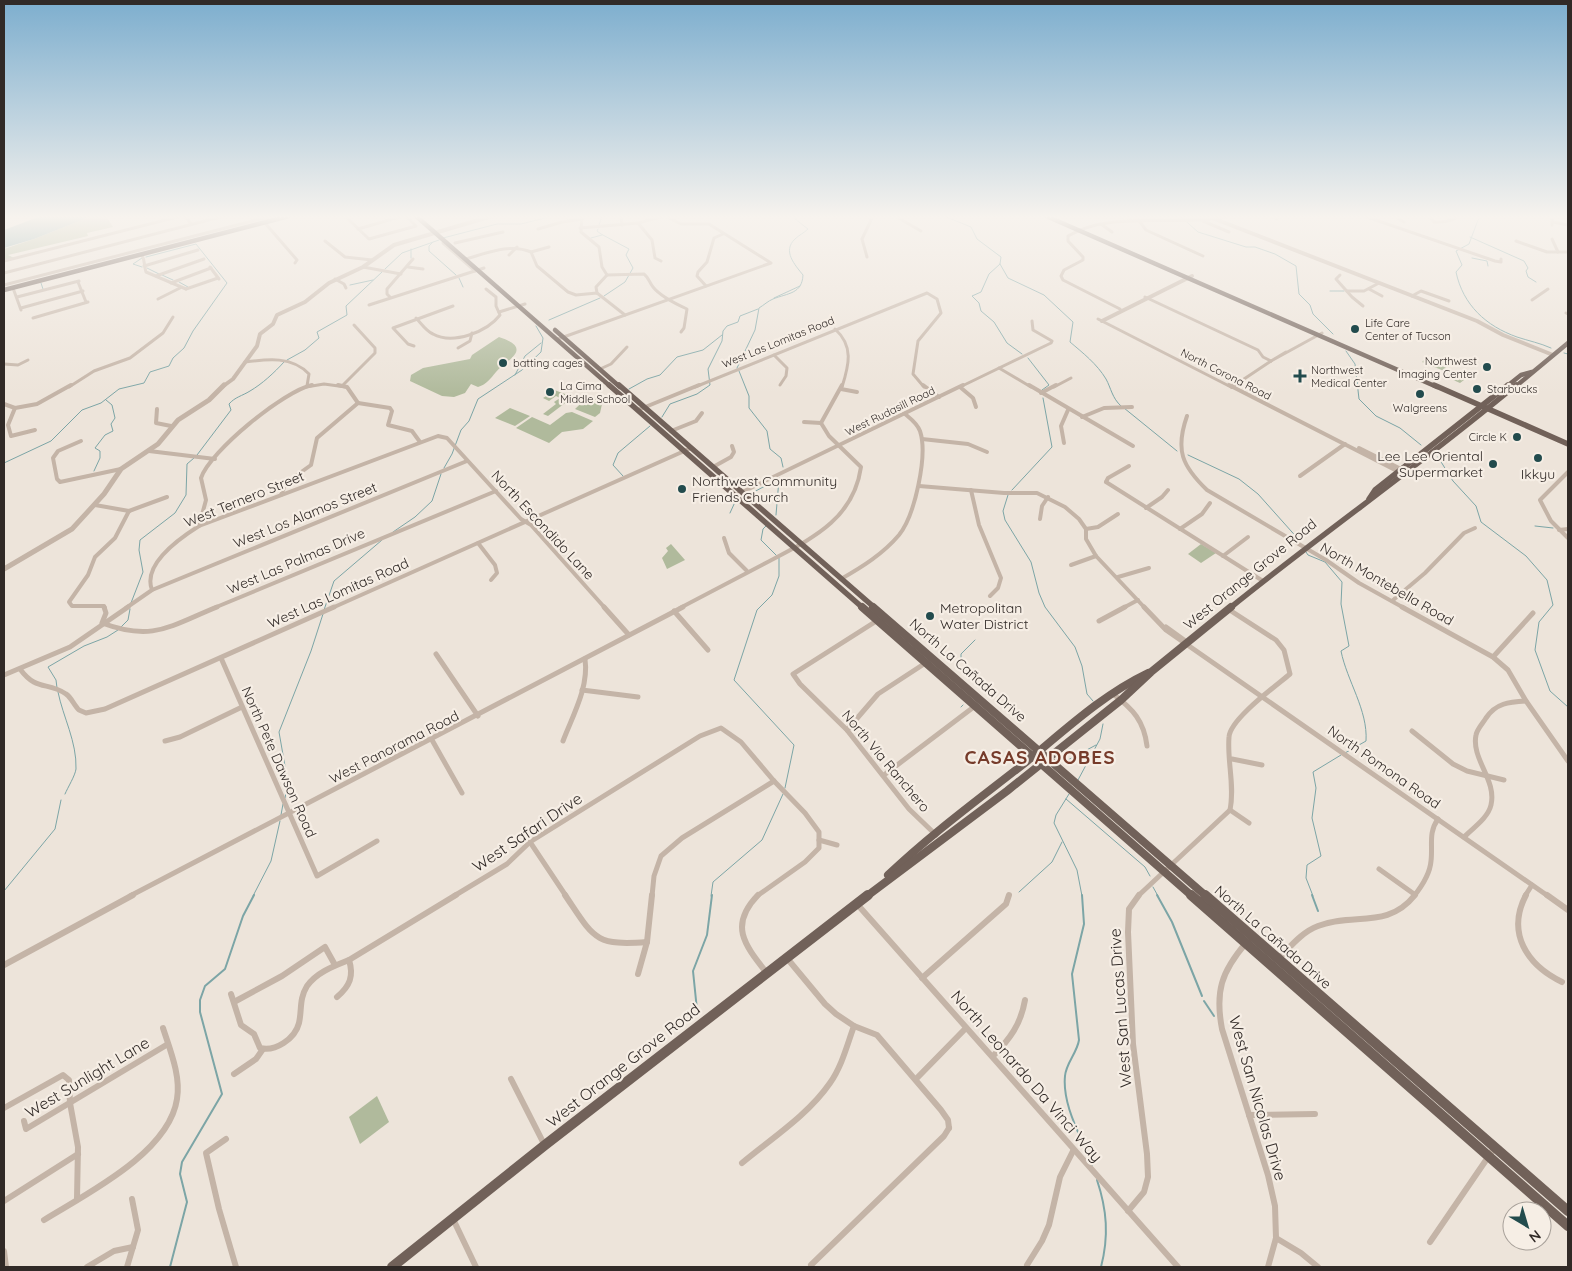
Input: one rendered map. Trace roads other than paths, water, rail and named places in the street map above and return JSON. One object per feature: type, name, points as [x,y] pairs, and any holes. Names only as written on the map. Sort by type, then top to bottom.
[{"type":"main road","points":[[4,288],[53,275]]},
{"type":"main road","points":[[4,288],[14,288],[62,275]]},
{"type":"main road","name":"North La Cañada Drive","points":[[485,275],[798,546],[878,620],[1040,750],[1071,778],[1080,793]]},
{"type":"main road","points":[[1184,275],[1568,440]]},
{"type":"main road","name":"North La Cañada Drive","points":[[560,338],[600,370],[641,409],[671,431],[688,450],[713,467],[738,494]]},
{"type":"main road","name":"West Orange Grove Road","points":[[1403,472],[1430,455],[1528,378],[1532,372],[1568,343]]},
{"type":"main road","name":"West Orange Grove Road","points":[[392,1267],[766,972],[874,889],[941,842],[1049,758],[1121,700],[1186,643],[1304,548],[1369,499],[1382,492],[1442,437],[1522,375],[1532,372]]},
{"type":"main road","points":[[1490,408],[1568,444]]},
{"type":"main road","points":[[1430,455],[1434,448],[1444,440],[1442,437]]},
{"type":"main road","name":"North La Cañada Drive","points":[[798,546],[841,579],[929,660],[975,706],[1067,787],[1080,793],[1492,1152],[1568,1226]]},
{"type":"main road","name":"West Orange Grove Road","points":[[874,889],[904,859],[1032,756],[1131,680],[1151,672]]},
{"type":"main road","name":"North La Cañada Drive","points":[[1167,868],[1246,943],[1275,963]]},
{"type":"main road","name":"North La Cañada Drive","points":[[1492,1152],[1568,1211]]},
{"type":"street","points":[[171,283],[191,275]]},
{"type":"street","points":[[156,276],[186,290],[219,278],[217,275]]},
{"type":"street","points":[[81,441],[58,451],[53,458],[57,479],[60,482],[66,482],[97,472],[121,469],[149,451],[164,439],[171,426],[213,397],[220,388],[237,375],[257,346],[260,334],[274,324],[277,315],[306,302],[335,280],[345,275]]},
{"type":"street","points":[[390,297],[387,294],[387,289],[400,275]]},
{"type":"street","points":[[369,305],[461,275]]},
{"type":"street","points":[[548,275],[566,291],[574,295],[597,293]]},
{"type":"street","points":[[607,275],[596,287],[597,293],[625,315]]},
{"type":"street","points":[[646,275],[654,287],[688,311],[684,328],[681,332]]},
{"type":"street","points":[[697,275],[706,286]]},
{"type":"street","points":[[560,338],[736,275]]},
{"type":"street","points":[[1061,275],[1068,283],[1120,309]]},
{"type":"street","points":[[1340,275],[1336,279],[1356,302],[1363,306]]},
{"type":"street","points":[[1359,275],[1477,321],[1503,336],[1552,355]]},
{"type":"street","points":[[1100,320],[1188,277]]},
{"type":"street","points":[[1100,320],[1188,277]]},
{"type":"street","points":[[335,280],[344,284],[346,288]]},
{"type":"street","points":[[18,297],[79,281],[87,302],[33,318]]},
{"type":"street","points":[[1347,292],[1360,292],[1370,289],[1379,283]]},
{"type":"street","points":[[14,288],[21,309],[83,291]]},
{"type":"street","points":[[158,299],[180,288]]},
{"type":"street","points":[[416,318],[429,332],[436,336],[448,337],[472,333],[486,328],[499,319],[499,312],[496,306],[495,295],[486,289]]},
{"type":"street","points":[[1370,289],[1382,296]]},
{"type":"street","points":[[1532,300],[1548,289]]},
{"type":"street","points":[[1412,296],[1421,291],[1449,301]]},
{"type":"street","name":"West Las Lomitas Road","points":[[641,409],[834,329],[927,293],[937,300],[940,313],[918,341],[913,374],[924,387],[939,397]]},
{"type":"street","points":[[1146,298],[1258,350],[1271,361]]},
{"type":"street","points":[[499,312],[521,305]]},
{"type":"street","points":[[414,346],[408,344],[393,327],[453,306]]},
{"type":"street","points":[[4,404],[15,408],[26,408],[64,392],[96,371],[128,360],[160,338],[171,324],[173,317]]},
{"type":"street","name":"North Corona Road","points":[[1100,320],[1403,472]]},
{"type":"street","name":"West Rudasill Road","points":[[738,494],[1052,341],[1033,330],[1032,321]]},
{"type":"street","points":[[343,386],[375,351],[354,325]]},
{"type":"street","points":[[820,423],[842,389],[849,366],[847,344],[844,337],[834,329]]},
{"type":"street","points":[[458,348],[470,341],[472,333]]},
{"type":"street","points":[[1232,387],[1271,361],[1320,334]]},
{"type":"street","points":[[600,370],[611,364],[627,347]]},
{"type":"street","points":[[774,355],[783,362],[788,370],[786,378],[780,385]]},
{"type":"street","points":[[246,362],[274,359],[302,367],[309,374],[307,386]]},
{"type":"street","points":[[4,364],[18,365],[28,360]]},
{"type":"street","points":[[999,368],[1068,410],[1133,446]]},
{"type":"street","points":[[1040,393],[1071,378]]},
{"type":"street","points":[[199,526],[206,498],[201,480],[202,475],[241,431],[290,394],[307,386],[328,384],[349,388],[358,403]]},
{"type":"street","points":[[960,387],[976,401],[976,407]]},
{"type":"street","points":[[842,389],[858,392]]},
{"type":"street","points":[[281,495],[282,486],[290,478],[307,469],[312,464],[314,458],[313,444],[318,438],[358,403],[375,404],[390,408],[392,411],[388,425],[412,431],[420,442]]},
{"type":"street","points":[[1082,417],[1104,408],[1132,407]]},
{"type":"street","points":[[15,408],[8,422],[8,430],[13,437],[35,430]]},
{"type":"street","points":[[157,409],[156,423],[171,426]]},
{"type":"street","points":[[1064,443],[1060,430],[1061,420],[1068,410]]},
{"type":"street","points":[[671,431],[699,419],[702,413]]},
{"type":"street","points":[[841,579],[873,560],[887,548],[904,527],[914,510],[919,486],[922,440],[919,426],[905,414]]},
{"type":"street","name":"North Montebella Road","points":[[1187,416],[1183,426],[1179,451],[1195,479],[1219,499],[1392,601],[1493,657],[1508,670],[1526,701],[1568,761]]},
{"type":"street","points":[[804,422],[820,423]]},
{"type":"street","points":[[820,423],[826,434],[839,446]]},
{"type":"street","points":[[4,435],[8,430]]},
{"type":"street","name":"West Ternero Street","points":[[152,590],[149,582],[150,575],[165,552],[178,538],[199,526],[438,436]]},
{"type":"street","name":"North Escondido Lane","points":[[438,436],[447,438],[525,522],[531,525],[629,635]]},
{"type":"street","points":[[922,440],[965,444],[987,452]]},
{"type":"street","points":[[1300,476],[1345,444]]},
{"type":"street","points":[[713,467],[731,458],[734,452],[732,446]]},
{"type":"street","name":"West Panorama Road","points":[[4,965],[585,660],[747,571],[819,534],[835,521],[845,509],[860,481],[861,467],[853,457],[839,446]]},
{"type":"street","name":"West Las Lomitas Road","points":[[20,669],[34,685],[64,692],[77,710],[90,713],[110,707],[688,450]]},
{"type":"street","points":[[149,451],[215,459]]},
{"type":"street","name":"West Los Alamos Street","points":[[152,590],[467,461]]},
{"type":"street","points":[[1128,466],[1108,478],[1105,482],[1263,581]]},
{"type":"street","points":[[4,569],[72,529],[95,505],[121,469]]},
{"type":"street","points":[[1568,472],[1540,500],[1541,505],[1559,530],[1568,538]]},
{"type":"street","name":"North Pomona Road","points":[[919,486],[1037,493],[1065,507],[1079,518],[1086,528],[1086,539],[1096,556],[1118,577],[1166,630],[1264,696],[1568,910]]},
{"type":"street","points":[[971,490],[979,525],[1001,578],[998,588],[990,596]]},
{"type":"street","points":[[1146,508],[1162,498],[1168,490]]},
{"type":"street","name":"West Las Palmas Drive","points":[[104,624],[136,635],[156,632],[496,491]]},
{"type":"street","points":[[95,505],[128,511],[167,497]]},
{"type":"street","points":[[1040,520],[1042,506],[1048,497]]},
{"type":"street","points":[[1180,529],[1202,514],[1210,503]]},
{"type":"street","points":[[104,624],[102,622],[106,613],[104,606],[72,606],[70,602],[88,575],[95,557],[116,538],[128,511]]},
{"type":"street","points":[[1086,528],[1098,527],[1118,514]]},
{"type":"street","points":[[1392,601],[1428,570],[1464,533],[1475,528]]},
{"type":"street","points":[[1559,530],[1568,529]]},
{"type":"street","points":[[1223,556],[1248,537]]},
{"type":"street","points":[[724,538],[729,553],[747,571]]},
{"type":"street","points":[[478,543],[495,565],[497,573],[491,580]]},
{"type":"street","points":[[1071,565],[1096,556]]},
{"type":"street","points":[[1118,577],[1148,568]]},
{"type":"street","points":[[4,675],[70,647],[152,590]]},
{"type":"street","points":[[1100,620],[1138,600]]},
{"type":"street","points":[[1228,609],[1276,640],[1284,650],[1290,674]]},
{"type":"street","points":[[674,611],[708,650]]},
{"type":"street","points":[[1493,657],[1533,613]]},
{"type":"street","name":"North Via Ranchero","points":[[878,620],[793,674],[800,684],[847,730],[909,809],[941,842]]},
{"type":"street","points":[[436,654],[478,716]]},
{"type":"street","name":"North Pete Dawson Road","points":[[221,658],[317,876],[377,841]]},
{"type":"street","points":[[563,741],[582,690],[587,667],[585,660]]},
{"type":"street","points":[[847,730],[878,694],[929,660]]},
{"type":"street","points":[[1290,674],[1297,677]]},
{"type":"street","points":[[1249,823],[1230,810],[1233,795],[1229,736],[1236,722],[1290,674]]},
{"type":"street","points":[[582,690],[638,697]]},
{"type":"street","points":[[1113,694],[1140,718],[1144,726],[1147,746]]},
{"type":"street","points":[[1464,837],[1489,810],[1492,795],[1477,748],[1476,733],[1493,708],[1508,702],[1526,701]]},
{"type":"street","points":[[884,775],[975,706]]},
{"type":"street","points":[[165,740],[180,736],[242,707]]},
{"type":"street","name":"West Safari Drive","points":[[234,1074],[256,1059],[263,1049],[276,1048],[298,1029],[299,1005],[304,990],[312,979],[335,965],[349,960],[507,864],[530,842],[700,736],[721,728],[741,742],[774,781]]},
{"type":"street","points":[[1412,731],[1453,764],[1467,771],[1504,780]]},
{"type":"street","points":[[432,740],[462,793]]},
{"type":"street","points":[[1232,759],[1262,765]]},
{"type":"street","points":[[638,974],[647,942],[654,876],[661,856],[682,838],[774,781],[805,813],[819,832],[819,848],[805,862],[756,895],[743,914],[742,932],[747,947],[766,972]]},
{"type":"street","name":"West San Lucas Drive","points":[[1128,1211],[1144,1192],[1148,1176],[1133,1044],[1128,919],[1130,909],[1138,895],[1230,810]]},
{"type":"street","points":[[1275,963],[1300,936],[1322,924],[1335,921],[1389,917],[1403,908],[1428,878],[1432,861],[1431,827],[1438,819]]},
{"type":"street","points":[[819,840],[837,845]]},
{"type":"street","points":[[530,842],[580,917],[597,938],[617,944],[647,942]]},
{"type":"street","points":[[1379,869],[1414,894]]},
{"type":"street","points":[[1532,885],[1520,908],[1520,943],[1526,955],[1538,968],[1562,982]]},
{"type":"street","points":[[922,978],[1006,904],[1009,895]]},
{"type":"street","name":"North Leonardo Da Vinci Way","points":[[856,903],[993,1056],[1073,1151],[1178,1267]]},
{"type":"street","name":"West San Nicolas Drive","points":[[1246,943],[1234,956],[1223,973],[1218,995],[1218,1006],[1222,1029],[1275,1206],[1276,1238],[1268,1267]]},
{"type":"street","points":[[234,1002],[282,976],[325,947],[335,965]]},
{"type":"street","points":[[786,957],[825,1004],[854,1026],[877,1035],[916,1079],[946,1117],[951,1128],[811,1265]]},
{"type":"street","points":[[337,997],[348,989],[352,981],[352,969],[349,960]]},
{"type":"street","points":[[232,994],[241,1025],[254,1034],[260,1048],[263,1049]]},
{"type":"street","points":[[993,1056],[1016,1032],[1023,1018],[1025,1000]]},
{"type":"street","points":[[742,1163],[813,1102],[831,1081],[854,1026]]},
{"type":"street","points":[[44,1220],[139,1158],[159,1137],[171,1120],[178,1099],[176,1080],[163,1028]]},
{"type":"street","points":[[916,1079],[966,1028]]},
{"type":"street","name":"West Sunlight Lane","points":[[24,1121],[26,1129],[168,1044]]},
{"type":"street","points":[[4,1108],[63,1075],[69,1080],[70,1102],[78,1138],[77,1198]]},
{"type":"street","points":[[511,1079],[545,1145]]},
{"type":"street","points":[[1249,1114],[1315,1114]]},
{"type":"street","points":[[226,1139],[206,1153],[219,1209],[236,1267]]},
{"type":"street","points":[[1027,1265],[1042,1241],[1060,1177],[1073,1151]]},
{"type":"street","points":[[1430,1242],[1492,1152]]},
{"type":"street","points":[[4,1201],[78,1154]]},
{"type":"street","points":[[127,1267],[138,1230],[132,1199]]},
{"type":"street","points":[[453,1219],[476,1267]]},
{"type":"street","points":[[1276,1238],[1301,1253],[1318,1267]]},
{"type":"street","points":[[87,1267],[114,1251],[133,1247]]},
{"type":"street","points":[[4,1251],[6,1267]]},
{"type":"waterway","points":[[163,275],[173,280]]},
{"type":"waterway","points":[[4,463],[51,441],[82,410],[101,403],[119,389],[144,383],[150,372],[169,366],[173,358],[184,348],[193,331],[227,283],[221,275]]},
{"type":"waterway","points":[[287,360],[305,350],[319,338],[317,332],[347,315],[346,306],[378,275]]},
{"type":"waterway","points":[[604,296],[625,282],[629,275]]},
{"type":"waterway","points":[[800,286],[803,275]]},
{"type":"waterway","points":[[988,275],[981,292],[972,296],[979,303],[981,311],[994,322],[1007,343],[1022,354]]},
{"type":"waterway","points":[[1006,275],[1008,278],[1044,295],[1073,322],[1070,342],[1098,368],[1121,406]]},
{"type":"waterway","points":[[1297,275],[1299,294],[1310,305],[1313,314],[1333,334]]},
{"type":"waterway","points":[[1457,275],[1464,295],[1470,304],[1495,327],[1517,337],[1551,348]]},
{"type":"waterway","points":[[1527,275],[1536,282]]},
{"type":"waterway","points":[[459,278],[463,287]]},
{"type":"waterway","points":[[350,285],[373,280]]},
{"type":"waterway","points":[[179,282],[188,287]]},
{"type":"waterway","points":[[41,283],[43,289]]},
{"type":"waterway","points":[[737,368],[755,330],[759,308],[771,300],[793,292],[800,286]]},
{"type":"waterway","points":[[774,298],[800,286]]},
{"type":"waterway","points":[[1330,291],[1344,291]]},
{"type":"waterway","points":[[549,320],[600,298]]},
{"type":"waterway","points":[[662,417],[670,404],[697,394],[710,385],[708,369],[722,341],[723,331],[727,326],[738,322],[740,316],[758,309]]},
{"type":"waterway","points":[[515,374],[541,352],[543,338],[536,326]]},
{"type":"waterway","points":[[629,389],[647,379],[660,375],[677,357],[703,350],[722,335]]},
{"type":"waterway","points":[[515,374],[525,356],[541,343]]},
{"type":"waterway","points":[[1346,351],[1355,364],[1359,399],[1376,416],[1400,428],[1421,445]]},
{"type":"waterway","points":[[1564,353],[1568,354]]},
{"type":"waterway","points":[[1028,358],[1049,385],[1042,390]]},
{"type":"waterway","points":[[197,455],[231,410],[229,404],[259,385],[284,362]]},
{"type":"waterway","points":[[739,371],[749,396],[749,408],[767,431],[770,449],[781,458],[783,467]]},
{"type":"waterway","points":[[444,468],[452,454],[461,430],[469,421],[478,399],[515,374]]},
{"type":"waterway","points":[[611,400],[615,397]]},
{"type":"waterway","points":[[1012,490],[1052,447],[1043,398]]},
{"type":"waterway","points":[[94,471],[100,458],[100,451],[95,448],[105,435],[113,431],[111,424],[115,418],[112,405],[106,400]]},
{"type":"waterway","points":[[1124,408],[1177,451]]},
{"type":"waterway","points":[[623,476],[613,465],[618,453],[650,426]]},
{"type":"waterway","points":[[1188,455],[1239,479],[1258,494],[1300,541]]},
{"type":"waterway","points":[[1438,457],[1453,481],[1476,506],[1481,522],[1526,556],[1547,580],[1553,605],[1539,622],[1535,650],[1550,691],[1568,707]]},
{"type":"waterway","points":[[131,603],[143,572],[139,550],[140,540],[175,513],[186,495],[187,464],[194,458]]},
{"type":"waterway","points":[[393,532],[415,517],[432,501],[441,474]]},
{"type":"waterway","points":[[752,493],[780,478]]},
{"type":"waterway","points":[[776,515],[779,479]]},
{"type":"waterway","points":[[1008,495],[1003,511],[1005,520],[1031,562],[1039,593],[1045,607],[1075,647],[1082,666],[1087,694],[1093,701]]},
{"type":"waterway","points":[[730,513],[735,502]]},
{"type":"waterway","points":[[766,526],[763,529],[761,540],[779,558],[779,576],[772,595],[757,610],[734,680],[794,745],[785,788]]},
{"type":"waterway","points":[[1535,526],[1553,528]]},
{"type":"waterway","points":[[324,610],[334,581],[382,540]]},
{"type":"waterway","points":[[1306,552],[1308,555],[1325,562],[1342,582],[1341,604],[1349,646],[1341,651],[1361,707],[1366,729],[1366,741],[1345,753]]},
{"type":"waterway","points":[[121,627],[128,620],[130,609]]},
{"type":"waterway","points":[[285,798],[288,783],[279,732],[311,651],[323,614]]},
{"type":"waterway","points":[[57,688],[56,680],[48,667],[84,646],[107,637],[118,630]]},
{"type":"waterway","points":[[961,658],[961,654],[975,640]]},
{"type":"waterway","points":[[965,664],[971,681]]},
{"type":"waterway","points":[[58,692],[76,759],[76,769],[65,794]]},
{"type":"waterway","points":[[1078,780],[1100,739],[1103,724]]},
{"type":"waterway","points":[[1066,761],[1096,745]]},
{"type":"waterway","points":[[1313,896],[1306,878],[1307,865],[1321,856],[1312,818],[1316,788],[1313,772],[1341,755]]},
{"type":"waterway","points":[[711,896],[713,882],[762,840],[783,794]]},
{"type":"waterway","points":[[1069,794],[1056,815],[1054,823],[1077,870],[1082,896]]},
{"type":"waterway","points":[[1066,799],[1145,867],[1150,876]]},
{"type":"waterway","points":[[4,891],[55,829],[61,800]]},
{"type":"waterway","points":[[281,815],[283,804]]},
{"type":"waterway","points":[[253,896],[271,861],[280,821]]},
{"type":"waterway","points":[[1019,892],[1052,862],[1062,842]]},
{"type":"waterway","points":[[1153,887],[1158,896]]},
{"type":"waterway","points":[[170,1267],[187,1202],[180,1174],[182,1162],[222,1094],[200,1012],[200,1000],[205,986],[225,969],[243,916],[254,895]]},
{"type":"waterway","points":[[697,1010],[693,971],[707,935],[712,895]]},
{"type":"waterway","points":[[1082,895],[1084,924],[1072,974],[1079,1040],[1066,1071],[1065,1087],[1074,1122],[1092,1165]]},
{"type":"waterway","points":[[1157,895],[1172,922],[1202,996]]},
{"type":"waterway","points":[[1312,895],[1318,911]]},
{"type":"waterway","points":[[1204,1001],[1214,1016]]},
{"type":"waterway","points":[[1097,1180],[1106,1223],[1104,1256],[1101,1267]]},
{"type":"place","name":"Life Care Center of Tucson","points":[[1355,329]]},
{"type":"place","name":"batting cages","points":[[503,363]]},
{"type":"place","name":"Northwest Imaging Center","points":[[1487,367]]},
{"type":"place","name":"Northwest Medical Center","points":[[1300,376]]},
{"type":"place","name":"Starbucks","points":[[1477,389]]},
{"type":"place","name":"La Cima Middle School","points":[[550,392]]},
{"type":"place","name":"Walgreens","points":[[1420,394]]},
{"type":"place","name":"Circle K","points":[[1517,437]]},
{"type":"place","name":"Ikkyu","points":[[1538,458]]},
{"type":"place","name":"Lee Lee Oriental Supermarket","points":[[1493,464]]},
{"type":"place","name":"Northwest Community Friends Church","points":[[682,489]]},
{"type":"place","name":"Metropolitan Water District","points":[[930,616]]},
{"type":"district","name":"CASAS ADOBES","points":[[1040,757]]}]
